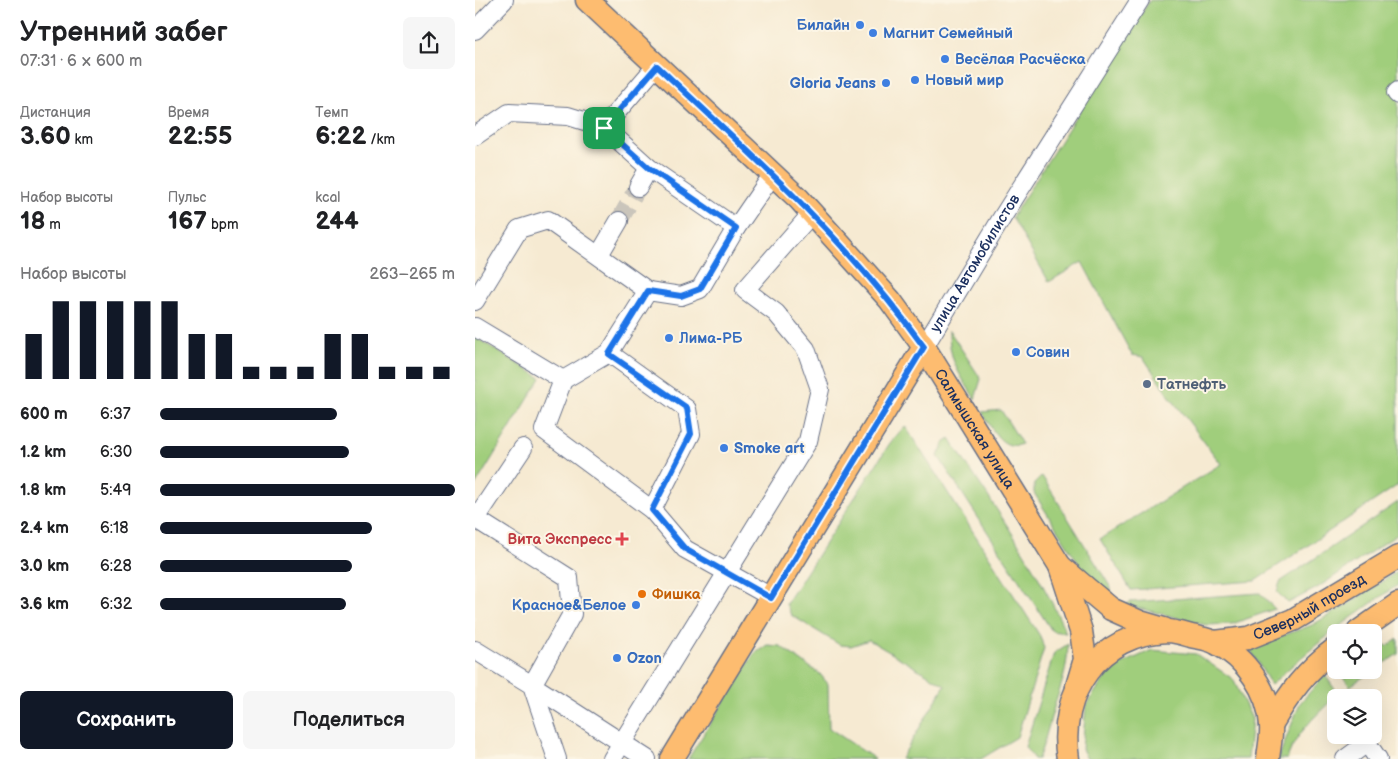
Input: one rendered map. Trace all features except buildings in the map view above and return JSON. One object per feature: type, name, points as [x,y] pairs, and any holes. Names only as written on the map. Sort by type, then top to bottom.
[{"type":"main road","name":"Салмышская улица","points":[[587,0],[773,174],[812,213],[890,300],[924,347],[1060,566]]},
{"type":"main road","name":"улица Автомобилистов","points":[[673,759],[924,347]]},
{"type":"main road","name":"Северный проезд","points":[[1215,642],[1248,638],[1293,620],[1398,556]]},
{"type":"main road","points":[[1060,566],[1111,609],[1140,622],[1215,642],[1237,657],[1254,676],[1266,700],[1271,725],[1268,759]]},
{"type":"main road","points":[[1052,759],[1065,729],[1085,659],[1081,631],[1060,566]]},
{"type":"main road","points":[[1370,624],[1398,604]]},
{"type":"main road","points":[[1077,686],[1100,656],[1133,637],[1170,631]]},
{"type":"main road","points":[[1271,725],[1289,693],[1327,655]]},
{"type":"main road","points":[[1065,729],[1068,759]]},
{"type":"street","points":[[475,30],[504,0]]},
{"type":"street","name":"улица Автомобилистов","points":[[924,347],[1003,216],[1139,0]]},
{"type":"street","points":[[604,128],[657,66]]},
{"type":"street","points":[[1398,91],[1396,93],[1398,95]]},
{"type":"street","points":[[475,136],[509,113],[568,116],[604,128],[649,168],[736,228]]},
{"type":"street","points":[[638,188],[649,168]]},
{"type":"street","points":[[475,301],[519,229],[548,220],[648,291],[681,296],[700,289],[736,228],[773,174]]},
{"type":"street","points":[[612,759],[808,441],[820,389],[806,348],[776,313],[745,290],[812,213]]},
{"type":"street","points":[[599,255],[619,221]]},
{"type":"street","points":[[648,291],[609,354],[563,380],[544,430],[652,510],[685,549],[771,598]]},
{"type":"street","points":[[475,327],[563,380]]},
{"type":"street","points":[[609,354],[687,408],[691,434],[652,510]]},
{"type":"street","points":[[523,448],[475,519],[569,578],[572,614],[532,685],[557,759]]},
{"type":"street","points":[[475,650],[647,759]]},
{"type":"street","points":[[1345,759],[1367,743],[1378,759]]},
{"type":"green space","points":[[1150,0],[1398,0],[1398,485],[1255,581],[1131,590],[1100,539],[1221,464],[1170,397],[1143,357],[1132,355],[1082,262],[1049,282],[1012,217]]},
{"type":"green space","points":[[949,330],[981,379],[975,399],[956,367],[949,341]]},
{"type":"green space","points":[[475,337],[541,378],[475,486]]},
{"type":"green space","points":[[1001,410],[1022,444],[1008,444],[1002,441],[982,412]]},
{"type":"green space","points":[[905,426],[1040,636],[1044,648],[1017,737],[981,759],[901,759],[945,685],[869,640],[851,646],[840,645],[791,615],[786,604],[890,443]]},
{"type":"green space","points":[[950,439],[1027,557],[1066,633],[1052,631],[938,456],[944,443]]},
{"type":"green space","points":[[1042,476],[1111,588],[1111,597],[1088,578],[1034,493],[1034,484]]},
{"type":"green space","points":[[1398,502],[1398,534],[1317,588],[1288,603],[1277,592],[1280,582]]},
{"type":"green space","points":[[1398,571],[1398,585],[1344,624],[1327,624],[1327,637],[1271,685],[1249,648],[1312,625]]},
{"type":"green space","points":[[1260,593],[1275,609],[1232,624],[1206,625],[1126,605],[1130,602]]},
{"type":"green space","points":[[1398,639],[1398,654],[1382,665],[1382,644],[1388,646]]},
{"type":"green space","points":[[1068,644],[1066,668],[1041,752],[1038,759],[1034,759],[1025,747],[1054,653]]},
{"type":"green space","points":[[767,645],[780,646],[820,674],[828,684],[829,728],[875,759],[688,759],[754,654]]},
{"type":"green space","points":[[1152,650],[1196,654],[1233,679],[1252,719],[1248,759],[1087,759],[1082,749],[1086,705],[1111,669]]},
{"type":"green space","points":[[1325,675],[1335,689],[1327,689],[1327,705],[1296,740],[1287,759],[1278,759],[1300,703]]},
{"type":"green space","points":[[1344,679],[1360,679],[1350,686]]},
{"type":"tunnel","points":[[619,221],[638,187]]},
{"type":"place","name":"Билайн","points":[[860,25]]},
{"type":"place","name":"Магнит Семейный","points":[[873,33]]},
{"type":"place","name":"Весёлая Расчёска","points":[[945,59]]},
{"type":"place","name":"Новый мир","points":[[915,80]]},
{"type":"place","name":"Gloria Jeans","points":[[886,83]]},
{"type":"place","name":"Лима-РБ","points":[[669,338]]},
{"type":"place","name":"Совин","points":[[1016,352]]},
{"type":"place","name":"Татнефть","points":[[1147,384]]},
{"type":"place","name":"Smoke art","points":[[724,448]]},
{"type":"place","name":"Вита Экспресс","points":[[622,539]]},
{"type":"place","name":"Фишка","points":[[642,594]]},
{"type":"place","name":"Красное&Белое","points":[[636,605]]},
{"type":"place","name":"Ozon","points":[[617,658]]},
{"type":"route","points":[[657,66],[799,199],[890,300],[924,347],[771,598],[685,549],[652,510],[691,434],[687,408],[609,354],[648,291],[681,296],[700,289],[736,228],[649,168],[604,128],[657,66]]}]
